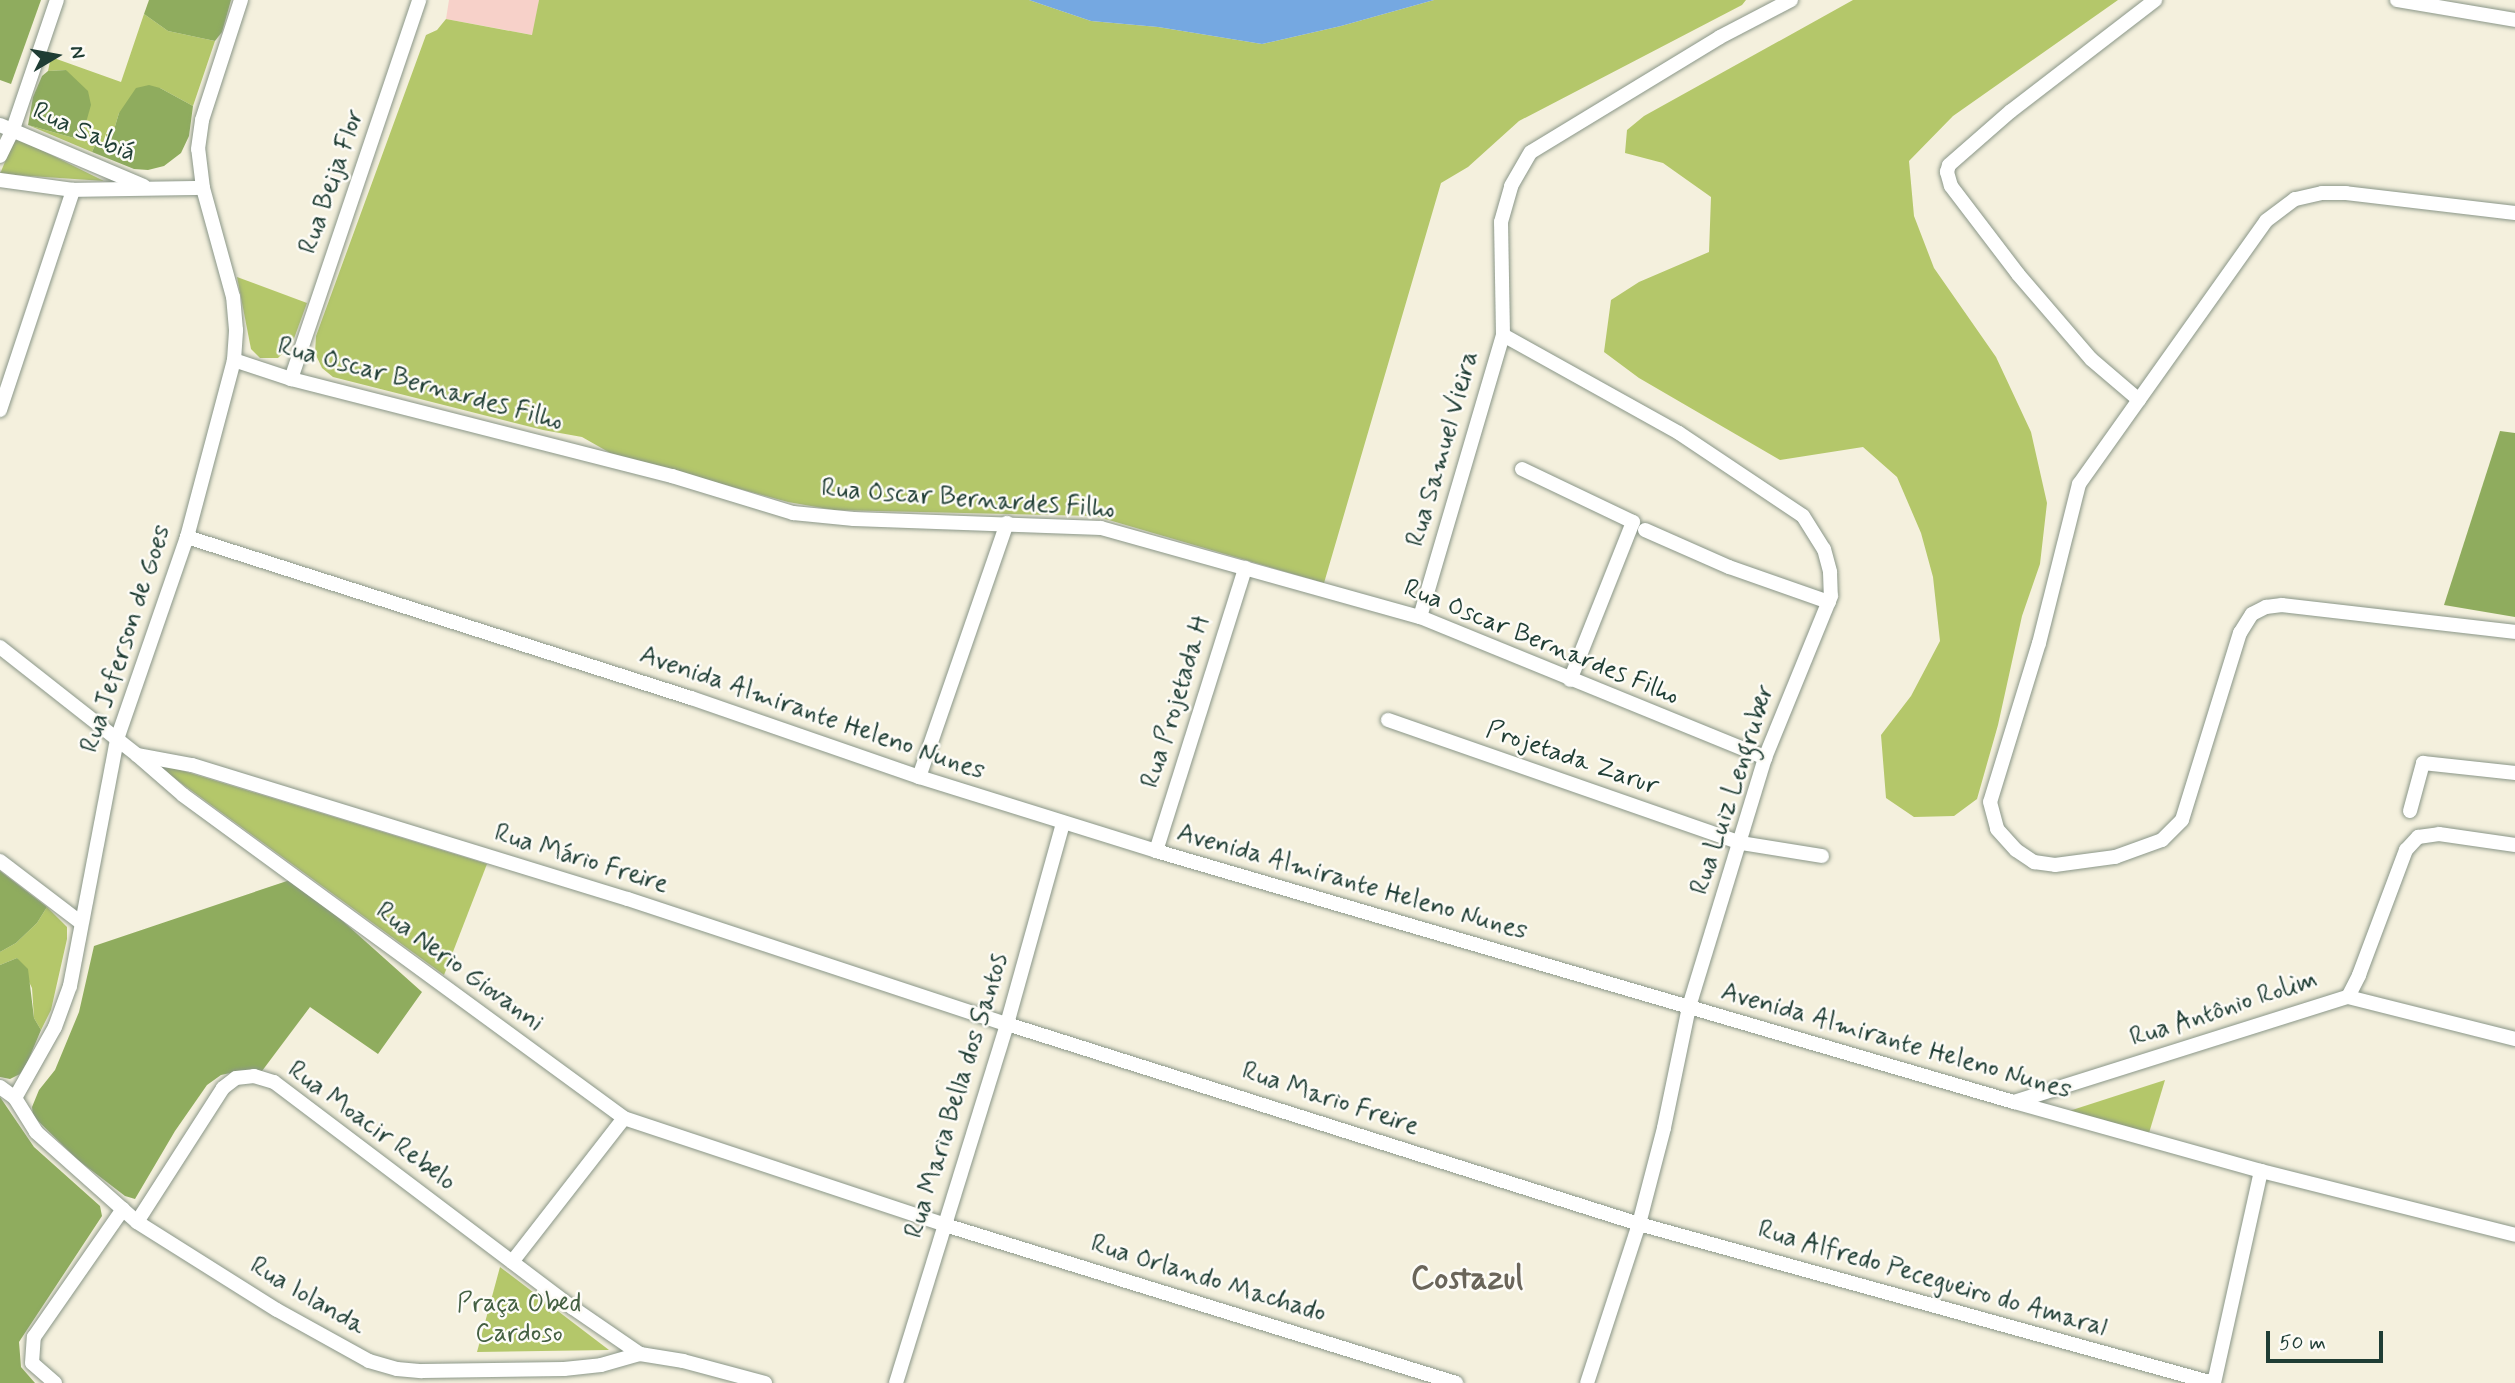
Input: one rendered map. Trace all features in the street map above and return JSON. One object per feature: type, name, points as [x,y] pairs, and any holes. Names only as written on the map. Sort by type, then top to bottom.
[{"type":"street","points":[[0,156],[7,127],[57,0]]},
{"type":"street","name":"Rua Jeferson de Goes","points":[[15,1098],[55,1027],[70,986],[117,738],[187,537],[234,360],[236,330],[233,297],[203,188],[198,149],[202,120],[241,0]]},
{"type":"street","name":"Rua Beija Flor","points":[[291,379],[419,0]]},
{"type":"street","name":"Rua Samuel Vieira","points":[[1420,617],[1503,335],[1501,222],[1511,186],[1531,152],[1720,37],[1791,0]]},
{"type":"street","points":[[2138,400],[2091,359],[2018,274],[1951,186],[1948,172],[1949,165],[2011,111],[2155,0]]},
{"type":"street","points":[[2397,0],[2515,20]]},
{"type":"street","points":[[2499,16],[2515,14]]},
{"type":"street","name":"Rua Sabiá","points":[[7,127],[148,188]]},
{"type":"street","points":[[0,180],[73,190],[203,188]]},
{"type":"street","points":[[0,410],[73,190]]},
{"type":"street","points":[[2515,213],[2346,193],[2322,193],[2295,199],[2266,221],[2079,484],[2039,643],[1990,802],[1997,829],[2016,850],[2034,862],[2055,865],[2115,857],[2162,840],[2182,820],[2240,633],[2252,614],[2266,607],[2295,607],[2515,632]]},
{"type":"street","name":"Rua Luiz Lengruber","points":[[1503,335],[1679,433],[1803,516],[1824,549],[1830,572],[1829,602],[1765,758],[1689,1007],[1664,1128],[1639,1224],[1587,1383]]},
{"type":"street","name":"Rua Oscar Bernardes Filho","points":[[234,360],[291,379],[672,476],[793,513],[854,519],[1101,528],[1420,617],[1765,758]]},
{"type":"street","points":[[1522,469],[1633,522],[1570,680]]},
{"type":"street","points":[[919,777],[1007,523]]},
{"type":"street","points":[[1645,530],[1729,567],[1829,602]]},
{"type":"street","name":"Avenida Almirante Heleno Nunes","points":[[187,537],[691,698],[919,777],[1156,851],[2014,1102],[2261,1171],[2515,1235]]},
{"type":"street","name":"Rua Projetada H","points":[[1156,851],[1245,568]]},
{"type":"street","name":"Rua Nerio Giovanni","points":[[0,647],[117,738],[194,803],[624,1118],[945,1225]]},
{"type":"street","name":"Projetada Zarur","points":[[1388,720],[1741,843],[1822,856]]},
{"type":"street","name":"Rua Mário Freire","points":[[137,755],[192,765],[628,899],[1007,1024]]},
{"type":"street","points":[[2410,811],[2423,763],[2515,773]]},
{"type":"street","name":"Rua Maria Bella dos Santos","points":[[896,1383],[1007,1024],[1063,823]]},
{"type":"street","name":"Rua Antônio Rolim","points":[[2014,1102],[2348,997],[2359,975],[2406,850],[2418,837],[2439,834],[2515,845]]},
{"type":"street","points":[[0,861],[80,922]]},
{"type":"street","points":[[2348,997],[2515,1039]]},
{"type":"street","name":"Rua Mario Freire","points":[[1007,1024],[1639,1224]]},
{"type":"street","name":"Rua Moacir Rebelo","points":[[136,1222],[223,1088],[236,1078],[254,1076],[274,1082],[512,1262],[640,1354]]},
{"type":"street","points":[[0,1087],[15,1098]]},
{"type":"street","name":"Rua Iolanda","points":[[15,1098],[36,1132],[136,1222],[323,1337],[369,1361],[397,1369],[564,1369],[601,1365],[640,1354]]},
{"type":"street","points":[[512,1262],[624,1118]]},
{"type":"street","points":[[2213,1383],[2261,1171]]},
{"type":"street","points":[[55,1383],[32,1363],[34,1337],[123,1209]]},
{"type":"street","name":"Rua Alfredo Pecegueiro do Amaral","points":[[1639,1224],[2213,1383]]},
{"type":"street","name":"Rua Orlando Machado","points":[[945,1225],[1455,1383]]},
{"type":"street","points":[[640,1354],[765,1383]]},
{"type":"shaded area","points":[[449,0],[539,0],[533,35],[446,19]]},
{"type":"green space","points":[[0,0],[41,0],[11,84],[0,80]]},
{"type":"green space","points":[[149,0],[231,0],[222,32],[215,41],[168,31],[144,14]]},
{"type":"green space","points":[[539,0],[1029,0],[1091,21],[1158,27],[1262,44],[1341,26],[1434,0],[1746,0],[1742,5],[1519,121],[1468,167],[1441,183],[1324,583],[1095,516],[834,510],[788,502],[612,454],[582,437],[543,430],[333,377],[322,368],[315,353],[316,336],[426,35],[437,30],[446,19],[532,35]]},
{"type":"green space","points":[[1853,0],[2118,0],[1953,116],[1909,161],[1914,216],[1934,268],[1996,357],[2031,432],[2047,503],[2040,564],[2022,616],[1998,725],[1977,799],[1954,816],[1914,817],[1886,798],[1881,735],[1911,696],[1940,641],[1933,577],[1921,533],[1897,477],[1863,447],[1780,460],[1639,378],[1604,352],[1611,300],[1639,282],[1709,252],[1711,197],[1663,163],[1625,153],[1627,130],[1644,116]]},
{"type":"green space","points":[[144,14],[168,31],[215,41],[193,106],[160,88],[119,113],[113,133],[102,144],[96,143],[92,152],[28,125],[81,140],[66,70],[48,71],[51,57],[121,82]]},
{"type":"green space","points":[[66,70],[88,91],[91,105],[81,140],[28,125],[33,97],[42,76],[48,71]]},
{"type":"green space","points":[[149,85],[193,106],[189,136],[181,153],[164,166],[148,170],[134,169],[92,152],[96,143],[102,144],[113,133],[119,113],[136,88]]},
{"type":"green space","points":[[15,137],[104,181],[0,174]]},
{"type":"green space","points":[[237,277],[307,303],[292,344],[278,358],[260,358],[251,349]]},
{"type":"green space","points":[[2500,431],[2515,433],[2515,617],[2444,605]]},
{"type":"green space","points":[[151,761],[487,864],[444,975]]},
{"type":"green space","points":[[0,871],[47,907],[37,923],[16,943],[0,952]]},
{"type":"green space","points":[[290,880],[327,907],[422,992],[378,1054],[310,1007],[259,1075],[235,1072],[221,1075],[207,1085],[175,1131],[135,1199],[125,1196],[78,1160],[33,1116],[32,1107],[39,1090],[55,1070],[79,1012],[94,946]]},
{"type":"green space","points":[[47,907],[67,927],[67,939],[51,1010],[41,1030],[34,1018],[32,988],[17,958],[0,965],[0,952],[16,943],[37,923]]},
{"type":"green space","points":[[17,958],[28,969],[34,1018],[41,1030],[27,1063],[20,1074],[10,1079],[0,1077],[0,965]]},
{"type":"green space","points":[[2165,1080],[2149,1133],[2066,1112]]},
{"type":"green space","points":[[0,1097],[34,1147],[100,1206],[102,1216],[19,1342],[21,1367],[35,1383],[0,1383]]},
{"type":"green space","name":"Praça Obed Cardoso","points":[[500,1267],[609,1350],[477,1352]]},
{"type":"water","points":[[1029,0],[1434,0],[1341,26],[1262,44],[1158,27],[1091,21]]},
{"type":"district","name":"Costazul","points":[[1467,1280]]}]
